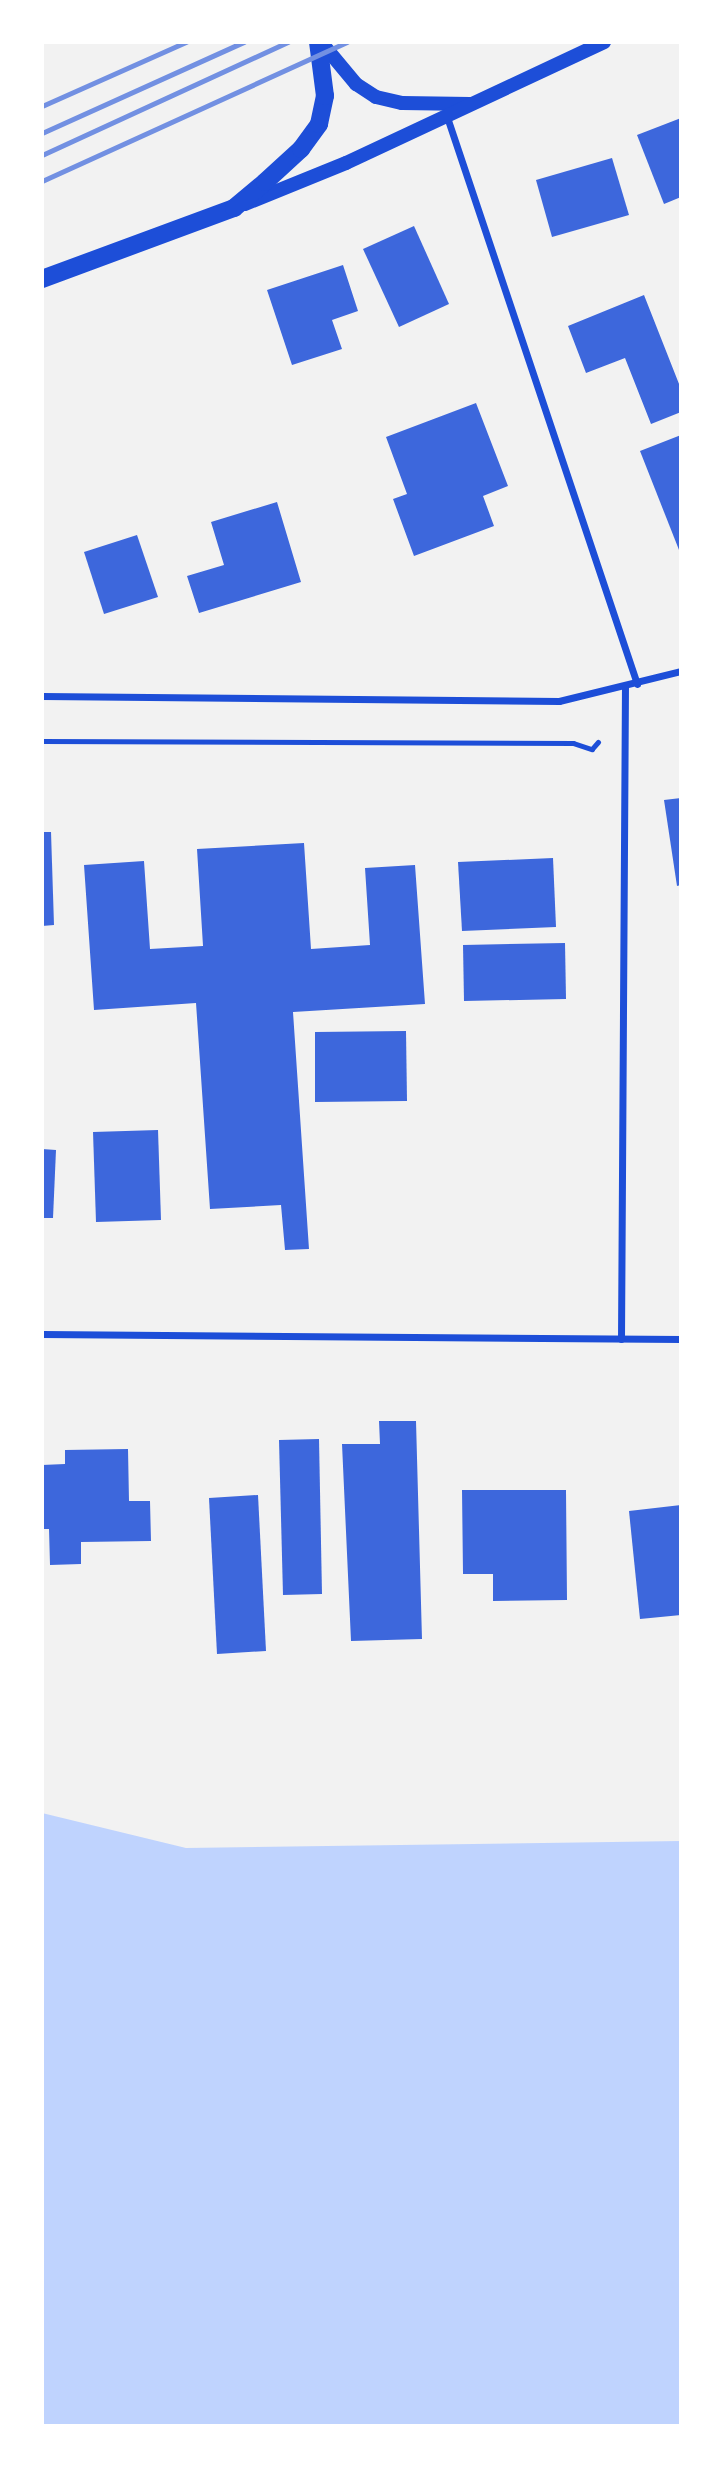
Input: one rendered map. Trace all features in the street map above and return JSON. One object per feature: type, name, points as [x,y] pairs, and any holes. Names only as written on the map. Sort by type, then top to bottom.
[{"type":"main road","points":[[320,42],[356,84],[376,97],[401,103],[475,104]]},
{"type":"main road","points":[[234,208],[301,149],[319,124],[325,85],[320,42]]},
{"type":"main road","points":[[42,279],[234,208],[447,117],[604,42]]},
{"type":"street","points":[[447,117],[637,684]]},
{"type":"street","points":[[42,696],[559,701],[625,687],[681,671]]},
{"type":"street","points":[[621,1339],[625,687]]},
{"type":"street","points":[[42,1334],[681,1339]]},
{"type":"path","points":[[42,741],[573,743],[592,749],[598,741]]},
{"type":"water","points":[[42,1813],[186,1848],[681,1841],[681,2426],[42,2426]]},
{"type":"building","points":[[681,118],[681,197],[664,204],[637,135]]},
{"type":"building","points":[[612,158],[629,215],[552,237],[536,180]]},
{"type":"building","points":[[414,226],[449,304],[399,327],[363,249]]},
{"type":"building","points":[[343,265],[358,311],[332,320],[342,349],[292,365],[267,290]]},
{"type":"building","points":[[644,295],[681,389],[681,412],[651,424],[625,358],[586,373],[568,326]]},
{"type":"building","points":[[476,403],[508,486],[483,496],[494,526],[414,556],[393,499],[407,494],[386,437]]},
{"type":"building","points":[[681,435],[681,555],[640,451]]},
{"type":"building","points":[[277,502],[301,582],[199,613],[187,576],[224,565],[211,522]]},
{"type":"building","points":[[137,535],[158,597],[104,614],[84,552]]},
{"type":"building","points":[[681,798],[681,885],[677,886],[664,800]]},
{"type":"building","points":[[42,832],[51,832],[54,925],[42,926]]},
{"type":"building","points":[[304,843],[311,949],[370,945],[365,868],[415,865],[425,1004],[293,1012],[309,1249],[285,1250],[281,1205],[210,1209],[196,1003],[94,1010],[84,865],[144,861],[150,949],[203,946],[197,849]]},
{"type":"building","points":[[553,858],[556,927],[462,931],[458,862]]},
{"type":"building","points":[[565,943],[566,999],[464,1001],[463,945]]},
{"type":"building","points":[[406,1031],[407,1101],[315,1102],[315,1032]]},
{"type":"building","points":[[158,1130],[161,1220],[96,1222],[93,1132]]},
{"type":"building","points":[[42,1149],[56,1150],[53,1218],[42,1218]]},
{"type":"building","points":[[379,1421],[416,1421],[422,1639],[351,1641],[342,1444],[380,1444]]},
{"type":"building","points":[[319,1439],[322,1594],[283,1595],[279,1440]]},
{"type":"building","points":[[128,1449],[129,1501],[150,1501],[151,1541],[81,1542],[81,1564],[50,1565],[49,1529],[42,1529],[42,1465],[65,1464],[65,1450]]},
{"type":"building","points":[[462,1490],[566,1490],[567,1600],[493,1601],[493,1574],[463,1574]]},
{"type":"building","points":[[258,1495],[266,1651],[217,1654],[209,1498]]},
{"type":"building","points":[[681,1505],[681,1615],[640,1619],[629,1511]]},
{"type":"railway","points":[[42,106],[186,42]]},
{"type":"railway","points":[[42,133],[244,42]]},
{"type":"railway","points":[[42,155],[288,42]]},
{"type":"railway","points":[[42,181],[347,42]]}]
